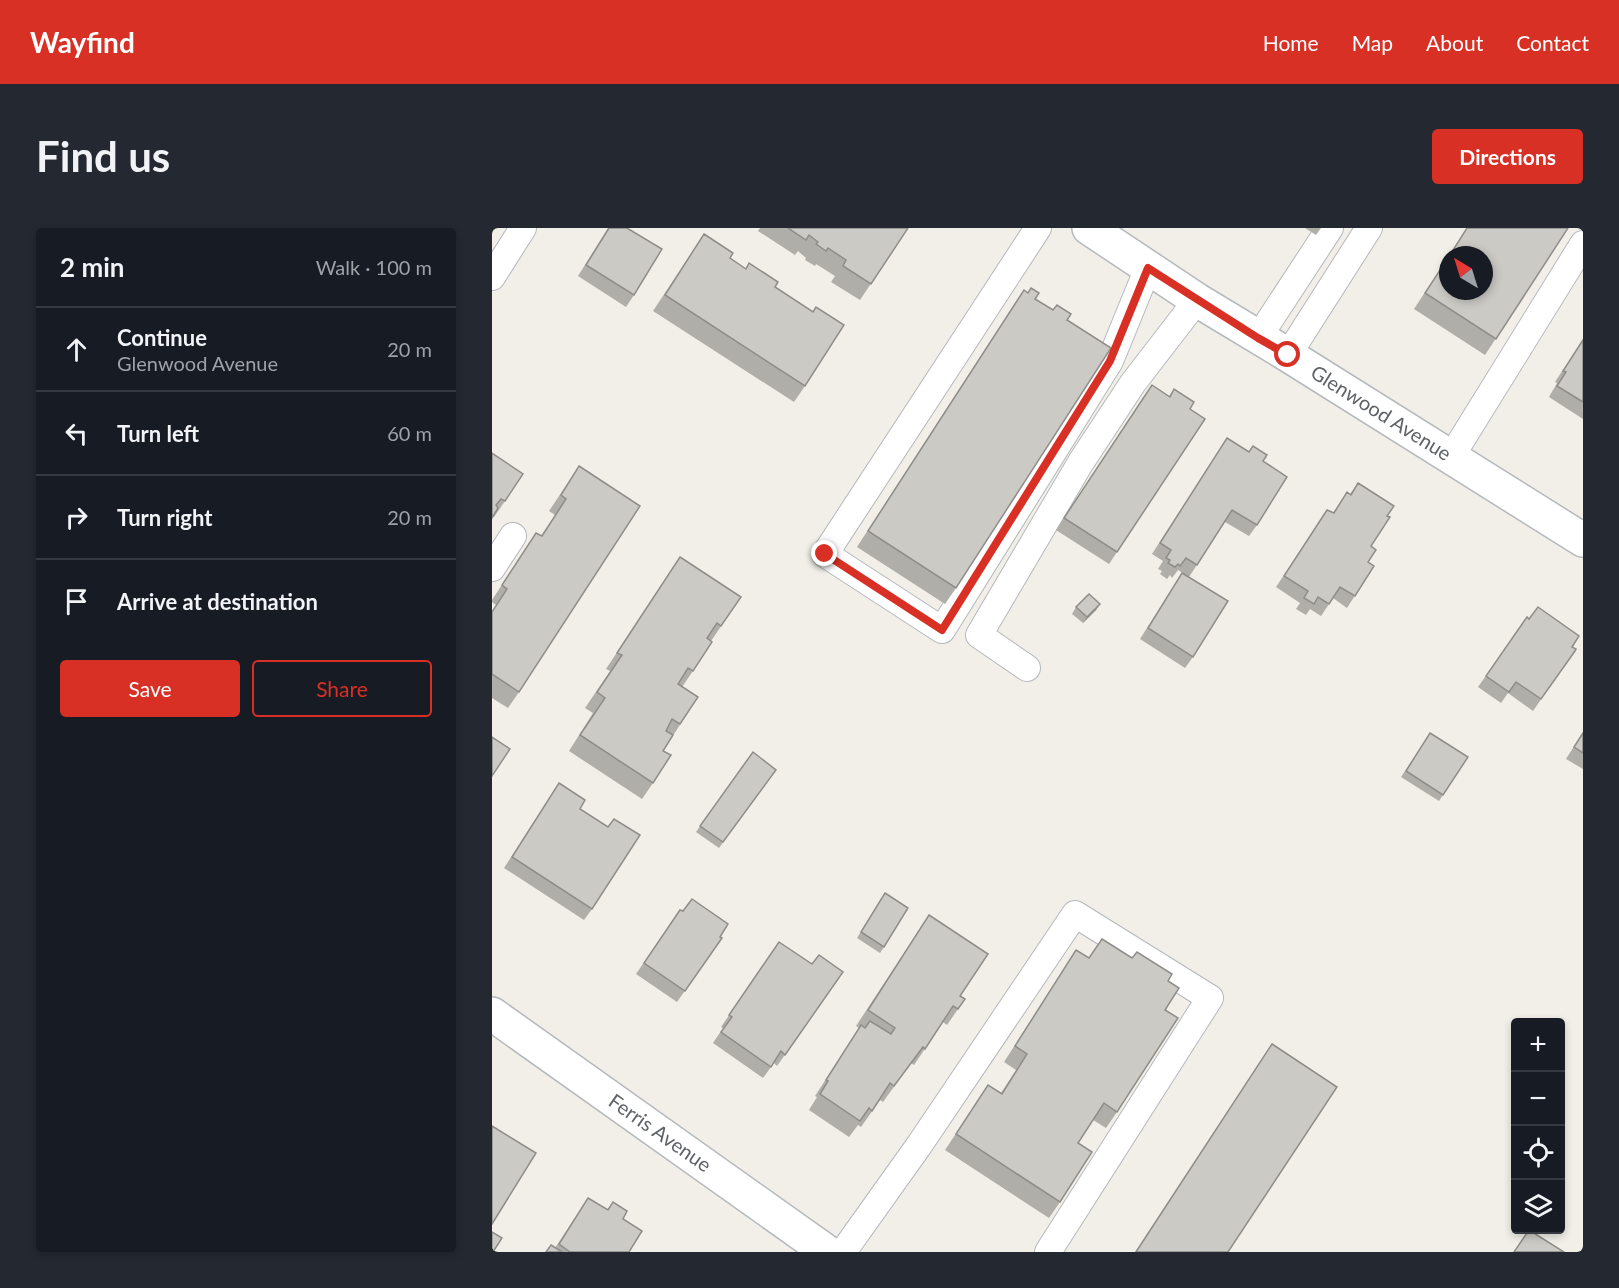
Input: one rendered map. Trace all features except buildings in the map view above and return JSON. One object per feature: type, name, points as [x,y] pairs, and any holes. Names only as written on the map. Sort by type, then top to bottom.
[{"type":"street","name":"Glenwood Avenue","points":[[1100,231],[1148,268],[1197,300],[1583,540]]},
{"type":"street","name":"Ferris Avenue","points":[[492,1014],[827,1252]]},
{"type":"lane","points":[[492,277],[523,228]]},
{"type":"lane","points":[[1038,228],[825,554],[942,630],[1110,361],[1148,268]]},
{"type":"lane","points":[[1258,338],[1330,228]]},
{"type":"lane","points":[[1288,355],[1369,228]]},
{"type":"lane","points":[[1451,457],[1583,244]]},
{"type":"lane","points":[[1027,668],[980,635],[1082,462],[1126,393],[1197,300]]},
{"type":"lane","points":[[492,568],[513,536]]},
{"type":"lane","points":[[843,1252],[920,1144],[1075,914],[1210,998],[1047,1252]]},
{"type":"route","points":[[825,554],[942,630],[1110,361],[1148,268],[1288,355]]}]
